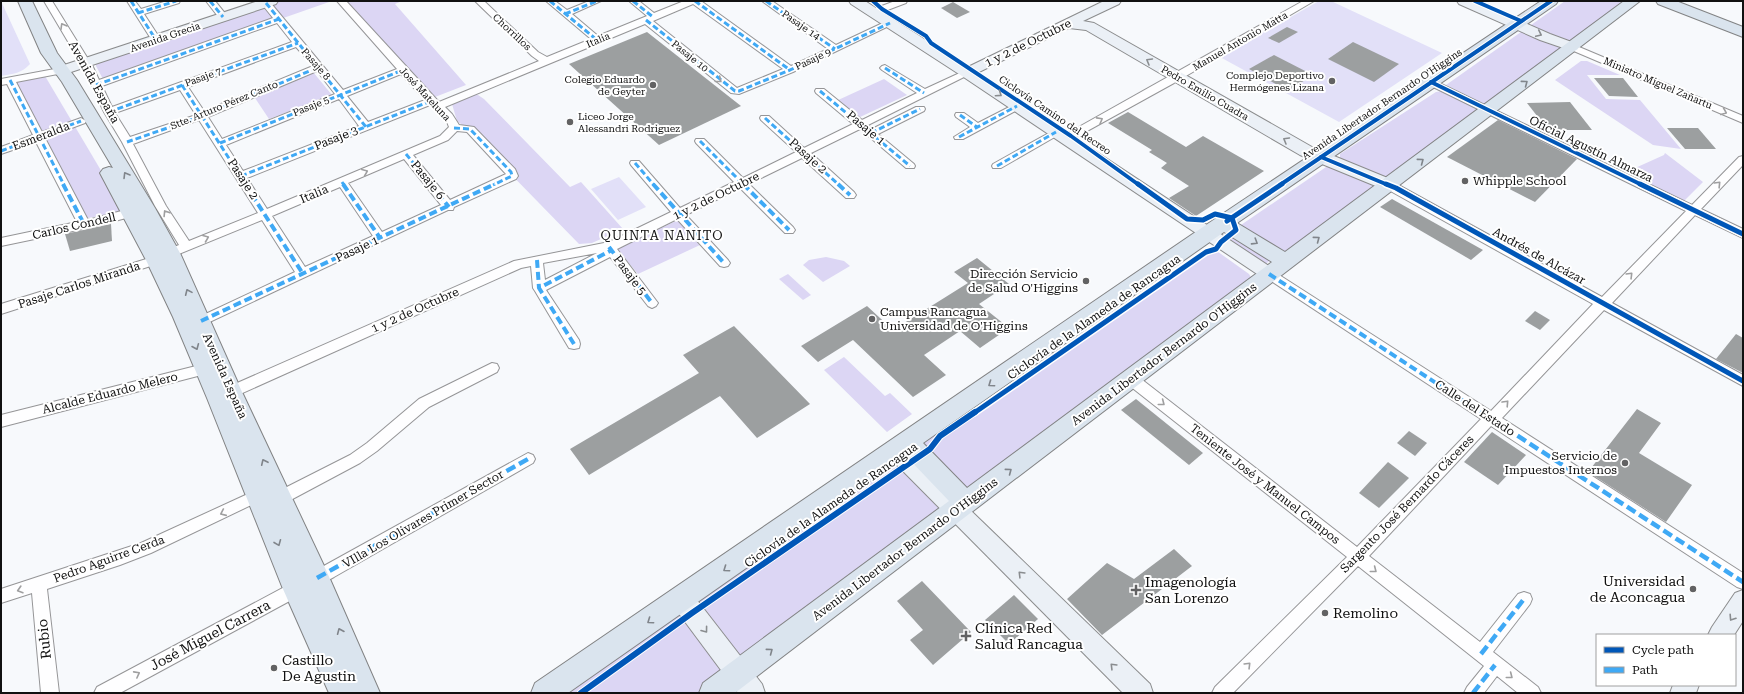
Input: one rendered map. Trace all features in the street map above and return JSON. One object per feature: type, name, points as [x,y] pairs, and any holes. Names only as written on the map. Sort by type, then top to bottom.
[{"type":"main road","name":"Avenida España","points":[[25,1],[60,71],[68,80],[139,211]]},
{"type":"main road","name":"Avenida Libertador Bernardo O'Higgins","points":[[545,693],[1207,234],[1551,1]]},
{"type":"main road","name":"Avenida Libertador Bernardo O'Higgins","points":[[713,693],[746,684],[961,507],[1633,1]]},
{"type":"main road","points":[[1663,1],[1743,32]]},
{"type":"main road","points":[[1677,1],[1743,26]]},
{"type":"main road","name":"Avenida España","points":[[60,71],[58,74],[60,81],[81,121],[139,211],[171,253],[201,321],[212,367]]},
{"type":"main road","points":[[1224,223],[1277,268]]},
{"type":"main road","name":"Avenida España","points":[[171,253],[183,317],[212,367],[225,395],[306,583],[343,693]]},
{"type":"main road","points":[[901,446],[961,507]]},
{"type":"main road","name":"Avenida España","points":[[306,583],[366,693]]},
{"type":"street","name":"Avenida España","points":[[48,1],[86,63],[108,112],[127,142],[161,206],[171,253]]},
{"type":"street","points":[[130,1],[156,40]]},
{"type":"street","points":[[138,13],[176,1]]},
{"type":"street","points":[[210,1],[223,17]]},
{"type":"street","name":"José Mateluna","points":[[342,1],[403,70],[454,124],[454,128],[470,129],[511,172],[512,176]]},
{"type":"street","name":"Chorrillos","points":[[479,1],[535,54],[546,61]]},
{"type":"street","points":[[550,1],[597,40]]},
{"type":"street","points":[[565,14],[597,1]]},
{"type":"street","name":"Pasaje 10","points":[[633,1],[650,18],[734,91]]},
{"type":"street","name":"Italia","points":[[435,103],[546,61],[692,1]]},
{"type":"street","points":[[695,1],[790,70]]},
{"type":"street","name":"Pasaje 14","points":[[766,1],[835,49]]},
{"type":"street","name":"Calle del Estado","points":[[856,1],[1017,106],[1207,234],[1277,268],[1491,418],[1743,582]]},
{"type":"street","points":[[874,12],[903,1]]},
{"type":"street","name":"1 y 2 de Octubre","points":[[1088,21],[1114,1]]},
{"type":"street","name":"Manuel Antonio Matta","points":[[997,166],[1177,77],[1310,1]]},
{"type":"street","points":[[1464,1],[1572,47]]},
{"type":"street","name":"Avenida Grecia","points":[[60,71],[268,2]]},
{"type":"street","name":"Pasaje 8","points":[[268,2],[278,19],[319,67],[366,127]]},
{"type":"street","points":[[96,85],[278,19]]},
{"type":"street","name":"Pedro Emilio Cuadra","points":[[1068,24],[1088,21],[1177,77],[1293,144],[1321,157]]},
{"type":"street","name":"Pasaje 9","points":[[734,91],[739,91],[790,70],[890,23]]},
{"type":"street","name":"1 y 2 de Octubre","points":[[225,395],[512,266],[537,260],[610,248],[742,182],[1068,24]]},
{"type":"street","name":"Pasaje 7","points":[[108,112],[298,43]]},
{"type":"street","name":"Ministro Miguel Zañartu","points":[[1572,47],[1743,120]]},
{"type":"street","name":"Stte. Arturo Pérez Canto","points":[[127,142],[202,116],[319,67]]},
{"type":"street","points":[[885,68],[924,93]]},
{"type":"street","name":"Pasaje 5","points":[[220,143],[403,70]]},
{"type":"street","points":[[60,71],[6,81],[40,136],[84,224]]},
{"type":"street","name":"Oficial Agustín Almarza","points":[[1431,82],[1743,234]]},
{"type":"street","name":"Pasaje 2","points":[[182,85],[303,274]]},
{"type":"street","name":"Pasaje 1","points":[[820,91],[910,166]]},
{"type":"street","name":"Pasaje 3","points":[[241,176],[366,127],[435,103]]},
{"type":"street","points":[[959,137],[1017,106]]},
{"type":"street","points":[[870,133],[920,109]]},
{"type":"street","points":[[960,115],[977,127]]},
{"type":"street","name":"Pasaje 2","points":[[765,118],[850,195]]},
{"type":"street","name":"Esmeralda","points":[[1,151],[81,121]]},
{"type":"street","name":"Italia","points":[[171,253],[444,138],[454,128]]},
{"type":"street","points":[[700,141],[789,230]]},
{"type":"street","name":"Pasaje 6","points":[[406,154],[449,207]]},
{"type":"street","name":"Andrés de Alcázar","points":[[1321,157],[1389,185],[1743,381]]},
{"type":"street","name":"Sargento José Bernardo Cáceres","points":[[1221,693],[1358,556],[1491,418],[1498,413],[1596,308],[1603,304],[1743,159]]},
{"type":"street","points":[[635,163],[678,214],[724,263]]},
{"type":"street","name":"Pasaje 1","points":[[201,321],[449,207],[512,176]]},
{"type":"street","points":[[342,182],[380,238]]},
{"type":"street","name":"Carlos Condell","points":[[1,242],[139,211]]},
{"type":"street","points":[[540,288],[610,248]]},
{"type":"street","name":"Pasaje 5","points":[[610,248],[652,303]]},
{"type":"street","name":"Pasaje Carlos Miranda","points":[[1,309],[171,253]]},
{"type":"street","points":[[537,260],[540,288],[574,344]]},
{"type":"street","name":"Alcalde Eduardo Melero","points":[[1,421],[212,367]]},
{"type":"street","name":"Pedro Aguirre Cerda","points":[[1,596],[146,548],[269,497],[355,459],[372,447],[424,404],[492,368]]},
{"type":"street","name":"Teniente José y Manuel Campos","points":[[1131,379],[1532,693]]},
{"type":"street","name":"VIlla Los Olivares Primer Sector","points":[[306,583],[528,459]]},
{"type":"street","points":[[961,507],[1141,693]]},
{"type":"street","name":"José Miguel Carrera","points":[[103,693],[306,583]]},
{"type":"street","name":"Rubio","points":[[39,584],[50,693]]},
{"type":"street","points":[[682,599],[746,684]]},
{"type":"street","points":[[1481,654],[1524,599]]},
{"type":"street","points":[[1721,634],[1743,601]]},
{"type":"street","points":[[1473,693],[1495,665]]},
{"type":"shaded area","points":[[1,1],[30,64],[13,74],[1,76]]},
{"type":"shaded area","points":[[276,1],[332,1],[104,81],[96,66],[96,63]]},
{"type":"shaded area","points":[[346,1],[402,1],[395,4],[466,85],[435,97]]},
{"type":"shaded area","name":"Complejo Deportivo Hermógenes Lizana","points":[[1319,1],[1331,1],[1442,53],[1339,122],[1220,57]]},
{"type":"shaded area","points":[[1565,1],[1627,1],[1487,106],[1446,85]]},
{"type":"shaded area","points":[[1581,61],[1587,61],[1620,75],[1587,75],[1606,99],[1640,100],[1681,149],[1653,145],[1555,80]]},
{"type":"shaded area","points":[[313,72],[332,95],[269,119],[253,95]]},
{"type":"shaded area","points":[[45,76],[125,211],[78,220],[8,82]]},
{"type":"shaded area","points":[[884,79],[907,95],[858,118],[836,101]]},
{"type":"shaded area","points":[[1443,91],[1479,110],[1389,179],[1340,158],[1340,154],[1436,92]]},
{"type":"shaded area","points":[[475,93],[484,99],[570,187],[581,182],[623,229],[592,243],[579,244],[465,127],[457,121],[452,104]]},
{"type":"shaded area","points":[[1665,153],[1703,182],[1683,202],[1624,173],[1664,155]]},
{"type":"shaded area","points":[[1332,163],[1383,186],[1289,255],[1238,227]]},
{"type":"shaded area","points":[[619,177],[646,207],[618,220],[591,189]]},
{"type":"shaded area","points":[[678,220],[700,245],[638,274],[617,249]]},
{"type":"shaded area","points":[[1230,233],[1270,260],[1266,264],[1223,237]]},
{"type":"shaded area","points":[[1206,248],[1214,249],[1249,274],[1252,279],[965,495],[923,444]]},
{"type":"shaded area","points":[[826,257],[844,261],[850,266],[823,282],[803,265],[809,260]]},
{"type":"shaded area","points":[[788,274],[811,295],[803,300],[779,279]]},
{"type":"shaded area","points":[[844,357],[885,396],[890,393],[912,414],[887,432],[824,370]]},
{"type":"shaded area","points":[[899,462],[947,510],[705,693],[569,693],[681,613]]},
{"type":"building","points":[[953,2],[970,12],[957,18],[941,8]]},
{"type":"building","points":[[1287,27],[1298,32],[1279,43],[1268,38]]},
{"type":"building","name":"Colegio Eduardo de Geyter","points":[[647,32],[741,106],[659,145],[569,64]]},
{"type":"building","points":[[1353,42],[1399,64],[1374,82],[1328,59]]},
{"type":"building","points":[[1274,55],[1313,75],[1288,91],[1249,69]]},
{"type":"building","points":[[1594,78],[1623,78],[1638,97],[1609,96]]},
{"type":"building","points":[[1570,102],[1592,130],[1548,130],[1527,103]]},
{"type":"building","points":[[1128,112],[1186,147],[1203,136],[1264,171],[1196,216],[1169,198],[1189,186],[1161,168],[1167,163],[1149,152],[1152,150],[1108,123]]},
{"type":"building","points":[[1498,120],[1577,159],[1535,202],[1447,157]]},
{"type":"building","points":[[1667,128],[1698,128],[1716,149],[1685,149]]},
{"type":"building","points":[[1392,199],[1483,250],[1471,260],[1380,207]]},
{"type":"building","points":[[111,224],[112,241],[70,251],[65,234]]},
{"type":"building","points":[[977,258],[1009,284],[979,304],[1009,328],[980,348],[960,331],[924,355],[946,375],[913,397],[853,340],[818,362],[801,346],[867,306],[893,330],[968,283],[954,272]]},
{"type":"building","points":[[1535,311],[1550,320],[1540,330],[1525,321]]},
{"type":"building","points":[[734,326],[810,404],[757,438],[720,396],[589,475],[570,449],[699,373],[683,355]]},
{"type":"building","points":[[1736,334],[1743,338],[1743,373],[1716,359]]},
{"type":"building","points":[[1136,399],[1203,453],[1189,465],[1121,410]]},
{"type":"building","name":"Servicio de Impuestos Internos","points":[[1637,409],[1661,423],[1639,453],[1692,485],[1666,522],[1588,472]]},
{"type":"building","points":[[1409,431],[1427,443],[1415,456],[1397,443]]},
{"type":"building","points":[[1492,432],[1526,455],[1498,485],[1464,462]]},
{"type":"building","points":[[1388,462],[1409,478],[1379,508],[1359,493]]},
{"type":"building","points":[[1174,549],[1192,566],[1102,635],[1067,599],[1107,563],[1134,579]]},
{"type":"building","points":[[922,581],[971,632],[933,665],[910,640],[923,630],[897,601]]},
{"type":"building","points":[[1014,595],[1038,619],[1009,644],[985,620]]},
{"type":"marked path","points":[[131,1],[156,40]]},
{"type":"marked path","points":[[138,13],[176,1]]},
{"type":"marked path","points":[[210,1],[223,17]]},
{"type":"marked path","points":[[550,1],[597,40]]},
{"type":"marked path","points":[[565,14],[597,1]]},
{"type":"marked path","points":[[633,1],[653,17]]},
{"type":"marked path","points":[[695,1],[790,70]]},
{"type":"marked path","points":[[766,1],[835,49]]},
{"type":"marked path","points":[[266,3],[366,127]]},
{"type":"marked path","points":[[96,85],[279,19]]},
{"type":"marked path","points":[[646,20],[735,91],[739,91],[790,70],[890,23]]},
{"type":"marked path","points":[[109,112],[298,43]]},
{"type":"marked path","points":[[127,142],[202,116],[319,67]]},
{"type":"marked path","points":[[885,68],[924,93]]},
{"type":"marked path","points":[[220,143],[403,70]]},
{"type":"marked path","points":[[10,80],[84,224]]},
{"type":"marked path","points":[[182,85],[303,274]]},
{"type":"marked path","points":[[820,91],[910,166]]},
{"type":"marked path","points":[[241,176],[431,101]]},
{"type":"marked path","points":[[959,137],[1017,106]]},
{"type":"marked path","points":[[871,133],[920,109]]},
{"type":"marked path","points":[[960,115],[977,127]]},
{"type":"marked path","points":[[765,118],[850,195]]},
{"type":"marked path","points":[[1,151],[81,121]]},
{"type":"marked path","points":[[201,321],[512,176],[511,172],[470,129],[454,128]]},
{"type":"marked path","points":[[997,166],[1056,132]]},
{"type":"marked path","points":[[700,141],[789,230]]},
{"type":"marked path","points":[[406,154],[449,207]]},
{"type":"marked path","points":[[635,163],[724,263]]},
{"type":"marked path","points":[[342,182],[380,238]]},
{"type":"marked path","points":[[609,247],[652,303]]},
{"type":"marked path","points":[[574,344],[539,288],[612,250]]},
{"type":"marked path","points":[[537,260],[539,288]]},
{"type":"marked path","points":[[1269,274],[1743,582]]},
{"type":"marked path","points":[[317,578],[528,459]]},
{"type":"marked path","points":[[1481,654],[1524,599]]},
{"type":"marked path","points":[[1473,693],[1495,665]]},
{"type":"cycle path","name":"Ciclovía Camino del Recreo","points":[[581,693],[692,613],[930,449],[940,436],[1206,252],[1216,249],[1221,242],[1236,230],[1232,218],[1215,214],[1203,220],[1187,219],[1071,136],[931,43],[926,36],[882,9],[873,1]]},
{"type":"cycle path","points":[[1475,1],[1521,21]]},
{"type":"cycle path","points":[[1227,221],[1551,1]]},
{"type":"cycle path","points":[[1431,82],[1743,234]]},
{"type":"cycle path","points":[[1321,157],[1396,188],[1743,381]]},
{"type":"place","name":"Complejo Deportivo Hermógenes Lizana","points":[[1332,81]]},
{"type":"place","name":"Colegio Eduardo de Geyter","points":[[653,85]]},
{"type":"place","name":"Liceo Jorge Alessandri Rodriguez","points":[[570,122]]},
{"type":"place","name":"Whipple School","points":[[1465,181]]},
{"type":"place","name":"Dirección Servicio de Salud O'Higgins","points":[[1086,281]]},
{"type":"place","name":"Campus Rancagua Universidad de O'Higgins","points":[[872,319]]},
{"type":"place","name":"Servicio de Impuestos Internos","points":[[1625,463]]},
{"type":"place","name":"Universidad de Aconcagua","points":[[1693,589]]},
{"type":"place","name":"Imagenología San Lorenzo","points":[[1136,590]]},
{"type":"place","name":"Remolino","points":[[1325,613]]},
{"type":"place","name":"Clínica Red Salud Rancagua","points":[[966,636]]},
{"type":"place","name":"Castillo De Agustin","points":[[274,668]]},
{"type":"district","name":"QUINTA NANITO","points":[[662,235]]}]
